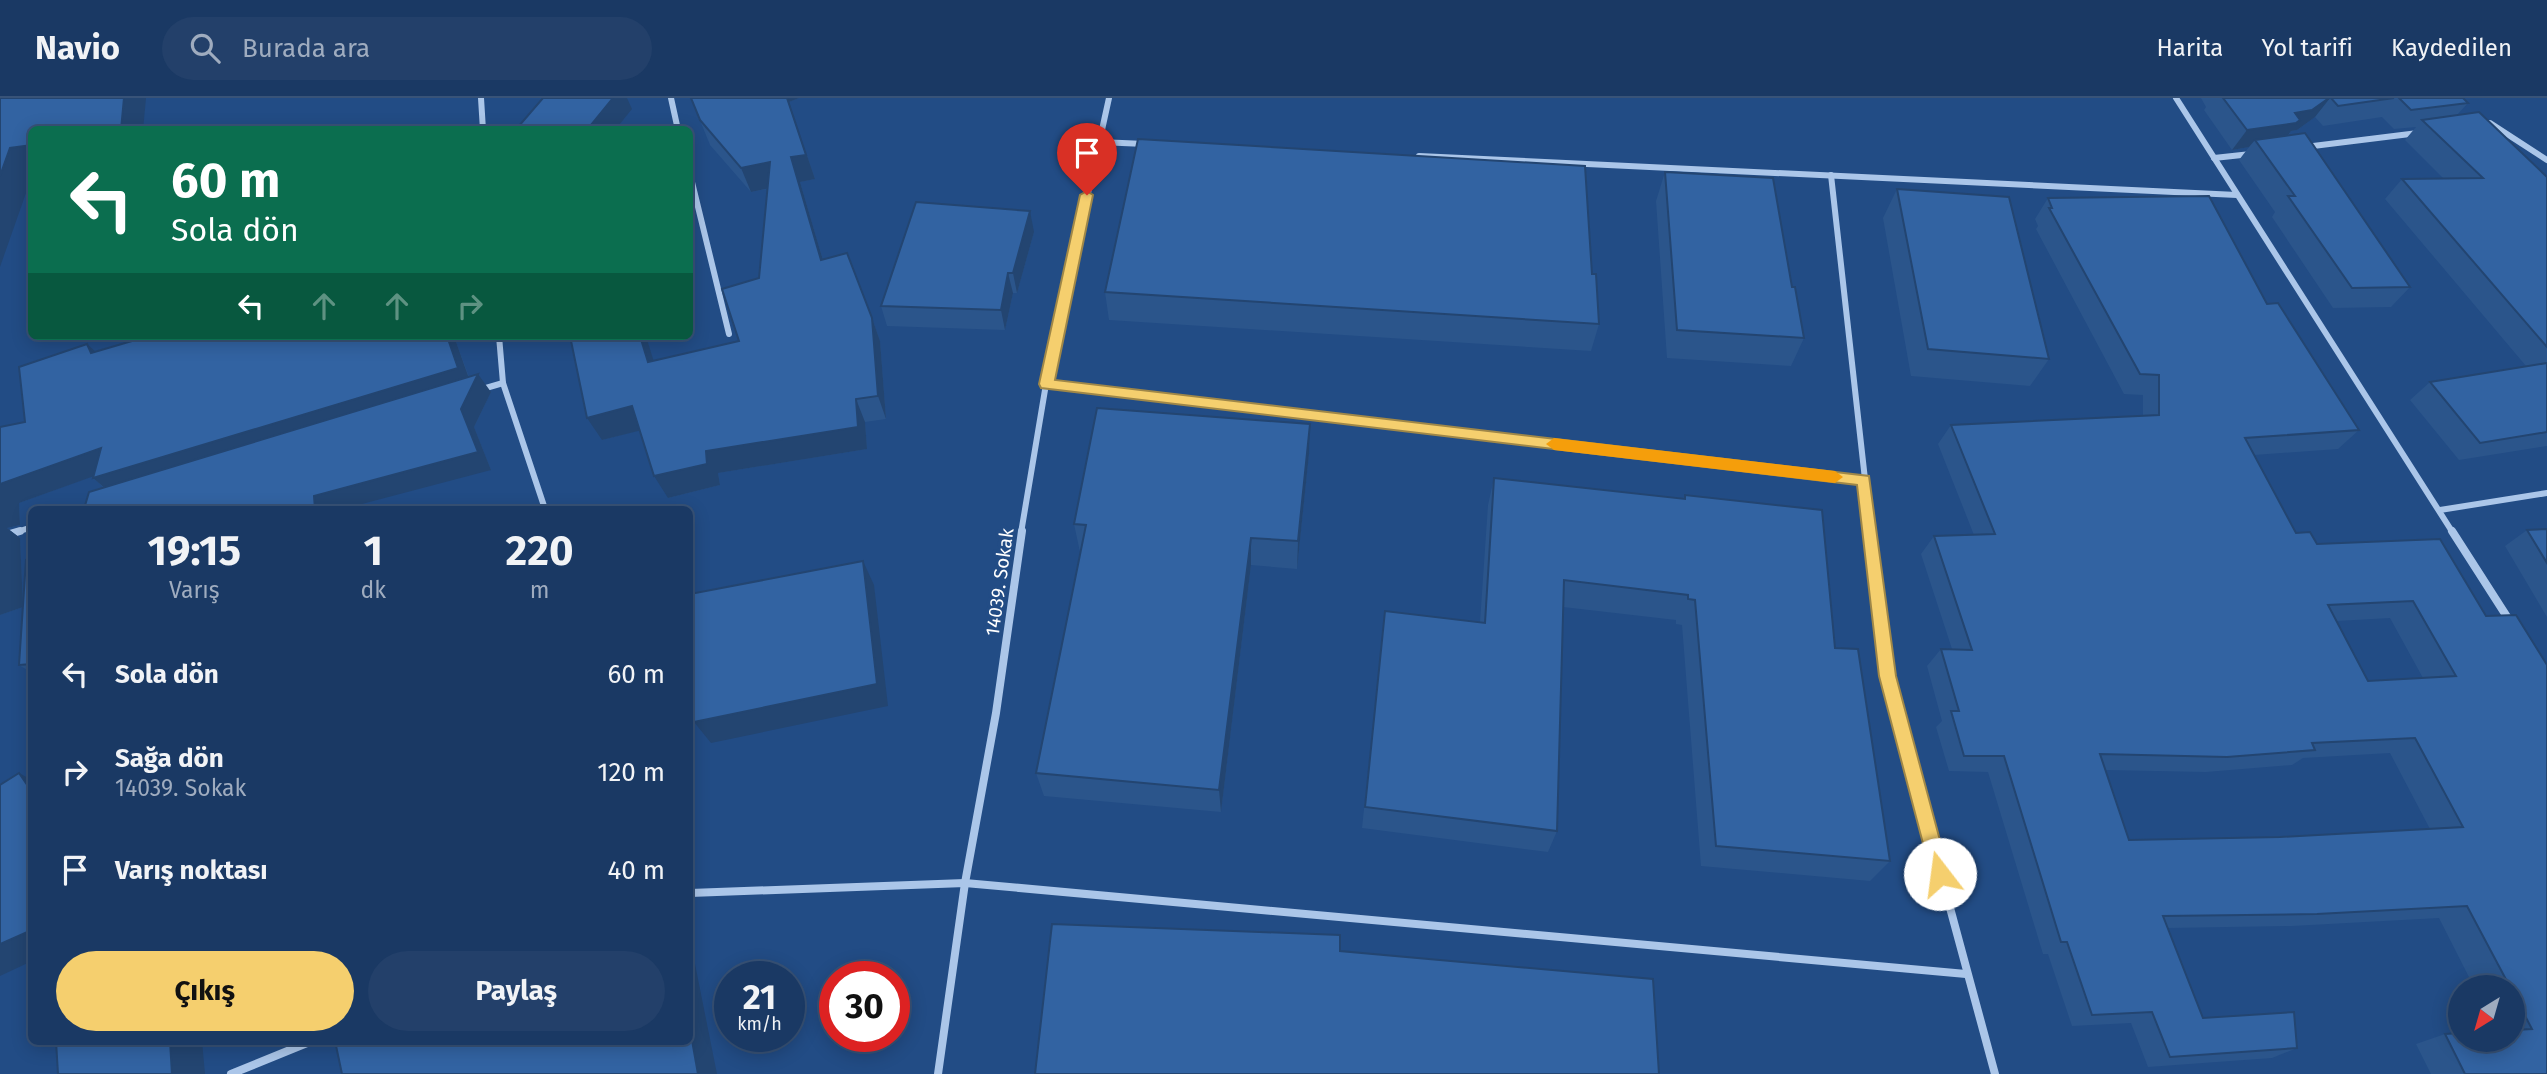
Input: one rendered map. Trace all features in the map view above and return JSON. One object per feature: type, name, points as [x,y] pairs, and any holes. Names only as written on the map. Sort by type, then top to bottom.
[{"type":"street","points":[[481,98],[484,126]]},
{"type":"street","points":[[671,98],[677,126]]},
{"type":"street","name":"14039. Sokak","points":[[939,1074],[965,883],[996,713],[1014,576],[1046,384],[1110,98]]},
{"type":"street","points":[[2176,98],[2518,635]]},
{"type":"street","points":[[2476,125],[2490,123],[2547,160]]},
{"type":"street","points":[[2297,148],[2421,132]]},
{"type":"street","points":[[1099,142],[1154,144]]},
{"type":"street","points":[[2214,159],[2255,153]]},
{"type":"street","points":[[1416,156],[2237,195]]},
{"type":"street","points":[[1830,176],[1887,676],[1995,1074]]},
{"type":"street","points":[[693,186],[729,334]]},
{"type":"street","points":[[499,340],[503,383],[544,506]]},
{"type":"street","points":[[476,391],[503,383]]},
{"type":"street","points":[[1046,384],[1864,480]]},
{"type":"street","points":[[2440,510],[2547,493]]},
{"type":"street","points":[[0,537],[28,528]]},
{"type":"street","points":[[693,893],[965,883],[1966,974]]},
{"type":"street","points":[[231,1074],[302,1045]]},
{"type":"building","points":[[0,98],[124,98],[121,126],[28,126],[28,146],[10,148],[0,176]]},
{"type":"building","points":[[543,98],[613,98],[590,126],[519,126]]},
{"type":"building","points":[[691,98],[787,98],[806,155],[791,157],[821,260],[847,253],[872,318],[878,396],[856,399],[858,427],[706,451],[707,464],[654,476],[632,406],[587,418],[571,340],[641,340],[648,362],[739,341],[722,289],[759,278],[770,162],[741,168],[700,120]]},
{"type":"building","points":[[2223,98],[2329,98],[2312,110],[2295,113],[2300,120],[2296,123],[2247,130]]},
{"type":"building","points":[[2331,98],[2394,98],[2338,106]]},
{"type":"building","points":[[2399,98],[2463,98],[2468,103],[2411,110]]},
{"type":"building","points":[[2479,112],[2547,177],[2547,347],[2402,179],[2483,178],[2422,120]]},
{"type":"building","points":[[2305,133],[2410,287],[2352,288],[2288,196],[2295,196],[2255,140]]},
{"type":"building","points":[[1138,139],[1585,166],[1592,274],[1596,274],[1599,324],[1105,292]]},
{"type":"building","points":[[1665,172],[1773,178],[1804,338],[1677,330]]},
{"type":"building","points":[[1897,189],[2009,197],[2049,359],[1928,349]]},
{"type":"building","points":[[2209,196],[2267,304],[2278,303],[2359,430],[2245,438],[2296,533],[2310,532],[2317,544],[2440,539],[2486,616],[2516,615],[2547,665],[2547,1074],[2465,1074],[2454,1052],[2525,1052],[2525,1029],[2532,1029],[2525,1016],[2525,975],[2504,975],[2467,906],[2317,914],[2163,916],[2203,1018],[2294,1012],[2297,1048],[2170,1057],[2152,1012],[2092,1015],[2067,942],[2061,942],[2004,756],[1964,756],[1951,711],[1959,711],[1941,649],[1972,650],[1934,536],[1995,534],[1951,425],[2159,415],[2159,375],[2140,374],[2049,208],[2052,208],[2048,198]],"holes":[[[2413,601],[2456,676],[2368,681],[2328,605]],[[2415,738],[2463,827],[2280,837],[2129,840],[2100,754],[2227,757],[2315,750],[2312,743]]]},
{"type":"building","points":[[916,202],[1030,211],[1013,273],[1008,273],[1001,310],[881,306]]},
{"type":"building","points":[[135,340],[448,340],[458,368],[93,478],[101,448],[0,484],[0,427],[25,422],[19,367],[87,344],[91,353]]},
{"type":"building","points":[[2547,363],[2547,432],[2480,443],[2430,382]]},
{"type":"building","points":[[478,374],[461,409],[478,452],[314,496],[315,506],[85,506],[89,492]]},
{"type":"building","points":[[1097,408],[1310,424],[1298,541],[1251,538],[1219,790],[1036,773],[1086,525],[1074,524]]},
{"type":"building","points":[[1494,478],[1685,499],[1685,495],[1822,510],[1835,648],[1858,649],[1890,861],[1716,846],[1695,600],[1688,599],[1688,595],[1564,580],[1557,831],[1365,807],[1385,611],[1485,623]]},
{"type":"building","points":[[2547,529],[2547,563],[2527,530]]},
{"type":"building","points":[[28,559],[28,664],[19,665]]},
{"type":"building","points":[[863,561],[877,684],[694,722],[693,593]]},
{"type":"building","points":[[19,773],[28,786],[28,932],[0,944],[0,785]]},
{"type":"building","points":[[1052,924],[1340,935],[1340,951],[1653,979],[1659,1074],[1035,1074]]},
{"type":"building","points":[[56,1045],[170,1045],[172,1074],[58,1074]]},
{"type":"building","points":[[336,1045],[693,1045],[698,1074],[342,1074]]},
{"type":"slow traffic","points":[[1554,444],[1835,477]]},
{"type":"route","points":[[1087,195],[1046,384],[1864,480],[1887,676],[1940,874]]}]
